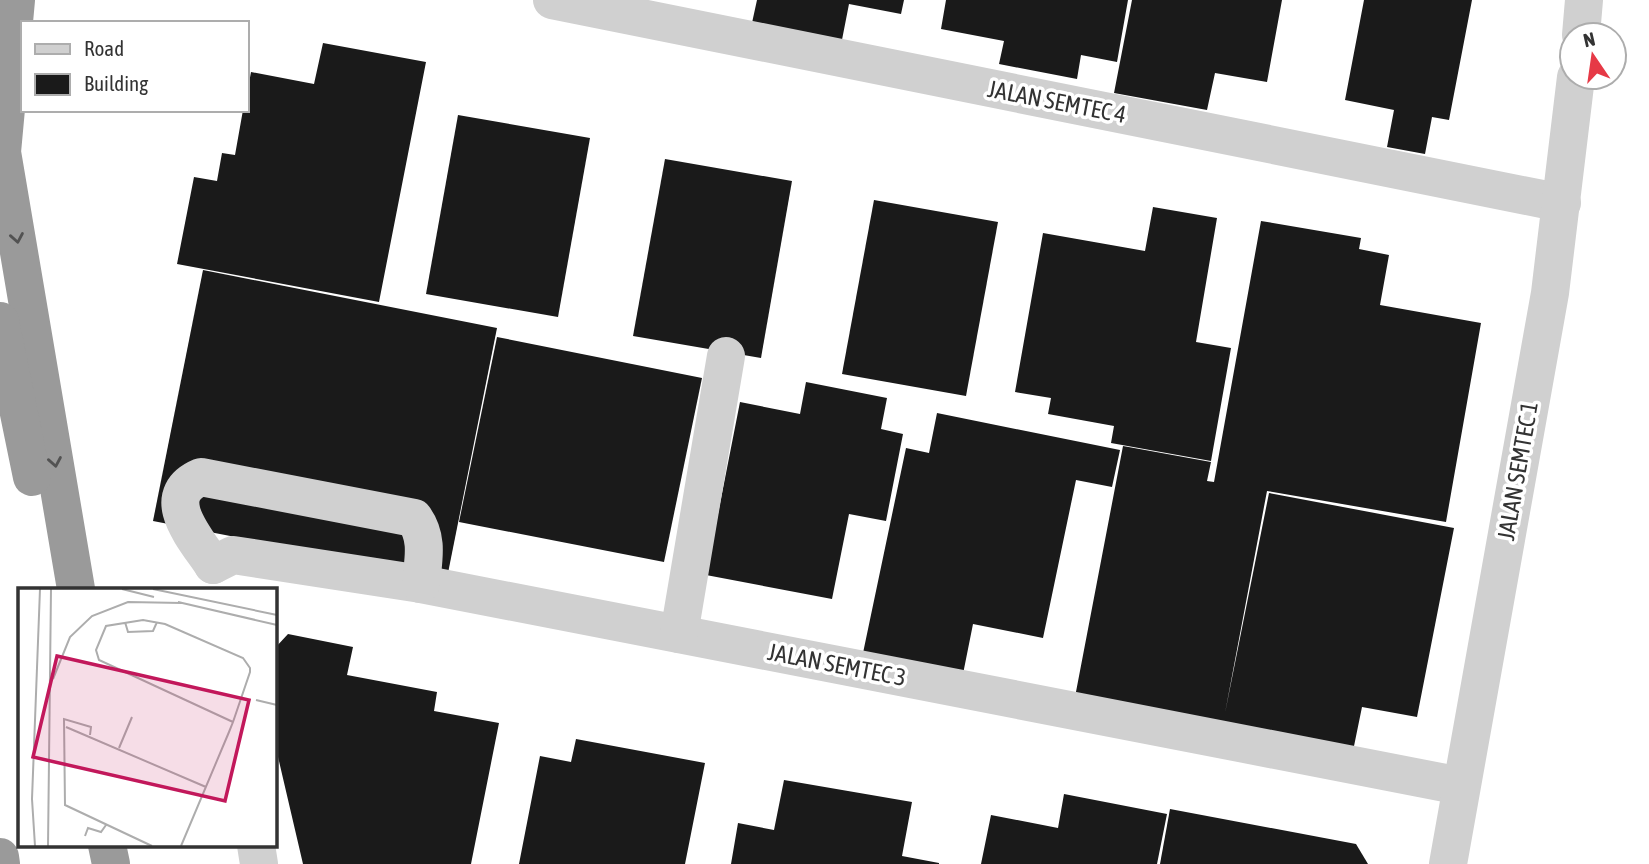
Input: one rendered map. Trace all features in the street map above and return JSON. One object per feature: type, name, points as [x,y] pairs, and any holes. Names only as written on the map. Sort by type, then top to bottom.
[{"type":"highway","points":[[16,0],[2,152],[76,588]]},
{"type":"highway","points":[[0,321],[54,588]]},
{"type":"highway","points":[[107,846],[111,864]]},
{"type":"highway","points":[[0,858],[1,864]]},
{"type":"street","name":"JALAN SEMTEC 4","points":[[552,0],[1562,203]]},
{"type":"street","points":[[1582,21],[1584,0]]},
{"type":"street","name":"JALAN SEMTEC 1","points":[[1448,864],[1550,293],[1574,91]]},
{"type":"street","points":[[679,634],[726,356]]},
{"type":"street","points":[[211,577],[183,520],[179,500],[189,482],[201,477],[414,518],[421,528],[424,543],[421,584]]},
{"type":"street","name":"JALAN SEMTEC 3","points":[[211,577],[233,555],[421,584],[1461,786]]},
{"type":"street","points":[[256,846],[259,864]]},
{"type":"building","points":[[757,0],[904,0],[901,14],[849,4],[840,50],[750,32]]},
{"type":"building","points":[[946,0],[1128,0],[1117,62],[1081,55],[1077,79],[999,64],[1004,41],[941,29]]},
{"type":"building","points":[[1132,0],[1282,0],[1267,82],[1215,73],[1207,110],[1114,93]]},
{"type":"building","points":[[1364,0],[1472,0],[1449,120],[1432,117],[1425,154],[1387,147],[1394,110],[1345,100]]},
{"type":"building","points":[[323,43],[426,62],[379,302],[177,264],[194,177],[217,181],[222,153],[235,155],[243,112],[248,112],[251,72],[314,84]]},
{"type":"building","points":[[458,115],[590,138],[558,317],[426,294]]},
{"type":"building","points":[[665,159],[792,181],[761,358],[633,336]]},
{"type":"building","points":[[874,200],[998,222],[966,396],[842,374]]},
{"type":"building","points":[[1153,207],[1217,218],[1196,342],[1231,348],[1211,461],[1111,443],[1114,426],[1048,414],[1051,398],[1015,392],[1043,233],[1145,251]]},
{"type":"building","points":[[1261,221],[1361,238],[1359,249],[1389,255],[1380,305],[1481,323],[1446,522],[1267,491],[1225,713],[1269,493],[1454,528],[1417,717],[1362,707],[1353,751],[1075,697],[1123,446],[1211,462],[1207,481],[1214,482]]},
{"type":"building","points":[[203,270],[497,328],[447,578],[153,521]]},
{"type":"building","points":[[497,337],[702,378],[664,562],[459,522]]},
{"type":"building","points":[[806,382],[887,398],[881,429],[903,434],[886,521],[849,514],[832,599],[706,575],[740,402],[800,414]]},
{"type":"building","points":[[937,413],[1120,450],[1112,487],[1076,480],[1043,638],[973,624],[963,674],[863,653],[906,448],[929,453]]},
{"type":"building","points":[[288,634],[353,647],[347,675],[437,692],[434,711],[499,723],[471,864],[303,864],[276,748],[276,647]]},
{"type":"building","points":[[576,739],[705,763],[685,864],[519,864],[540,756],[571,762]]},
{"type":"building","points":[[784,780],[912,802],[902,856],[939,864],[731,864],[738,823],[774,830]]},
{"type":"building","points":[[1064,794],[1167,814],[1157,864],[981,864],[991,815],[1058,828]]},
{"type":"building","points":[[1170,809],[1356,844],[1368,864],[1160,864]]}]
